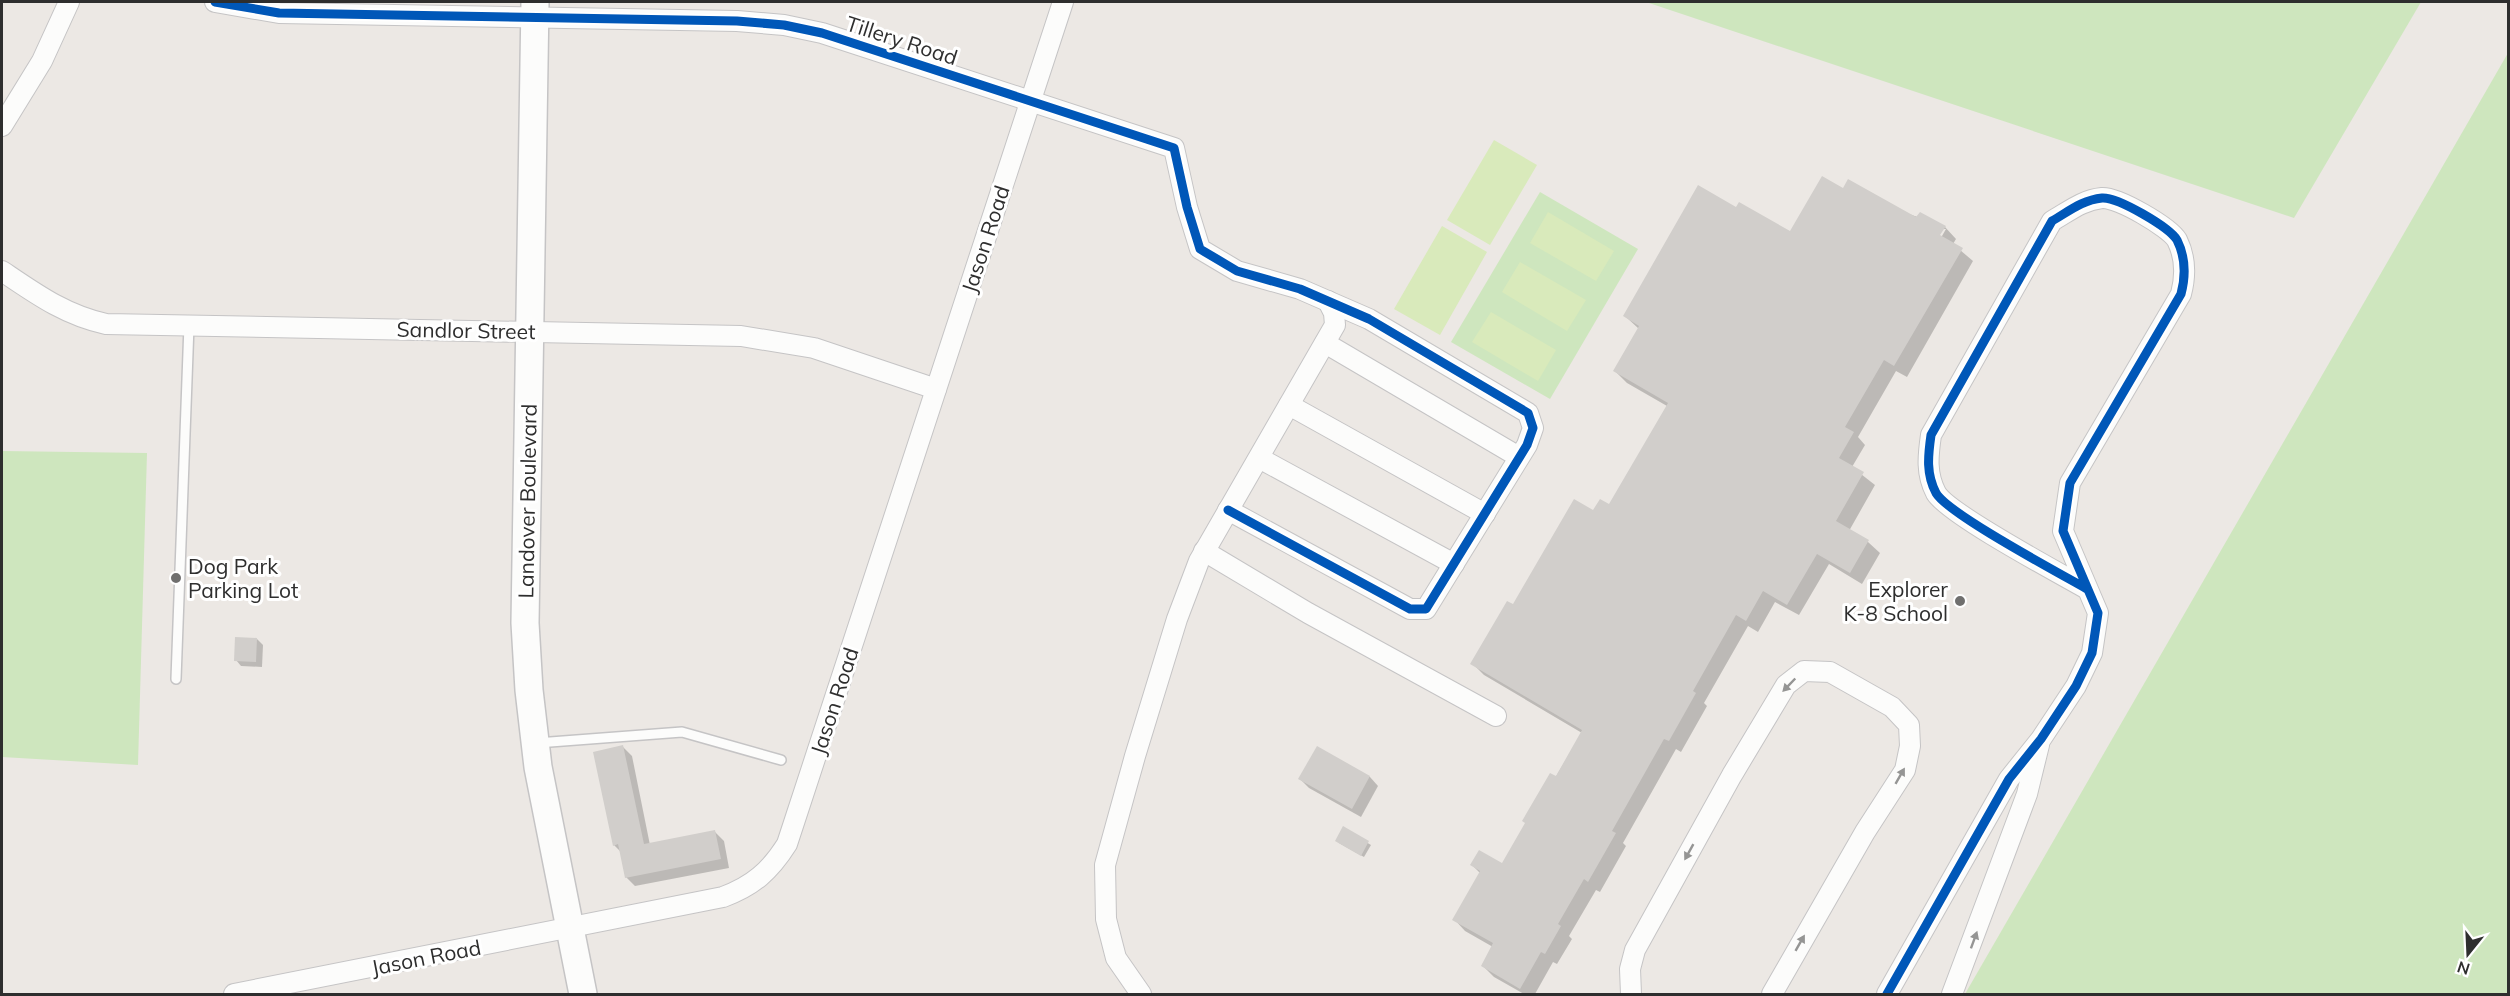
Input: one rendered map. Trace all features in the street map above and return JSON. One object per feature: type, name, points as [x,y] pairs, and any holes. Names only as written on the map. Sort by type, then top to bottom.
[{"type":"street","points":[[2,126],[42,61],[69,2]]},
{"type":"street","name":"Tillery Road","points":[[214,2],[279,13],[535,9],[737,21],[784,25],[822,33],[1174,148],[1187,207],[1200,249],[1237,271],[1300,289],[1328,301]]},
{"type":"street","name":"Jason Road","points":[[234,994],[723,897],[741,891],[761,878],[774,864],[787,844],[1063,2]]},
{"type":"street","name":"Landover Boulevard","points":[[535,9],[525,623],[535,743],[583,994]]},
{"type":"street","points":[[1887,994],[2009,779],[2041,739],[2076,686],[2092,653],[2098,613],[2063,531],[2070,483],[2181,294],[2186,274],[2183,255],[2175,238],[2132,207],[2104,198],[2082,203],[2052,221],[1932,435],[1926,462],[1936,495],[1978,525],[2087,589]]},
{"type":"street","name":"Sandlor Street","points":[[2,271],[55,307],[80,318],[106,324],[741,336],[814,348],[936,389]]},
{"type":"street","points":[[1141,994],[1116,958],[1106,919],[1105,865],[1177,619],[1204,551],[1335,325],[1334,313],[1328,301]]},
{"type":"street","points":[[1228,510],[1410,609],[1426,609],[1519,457],[1533,428],[1528,413],[1369,319],[1328,301]]},
{"type":"street","points":[[1325,343],[1519,457]]},
{"type":"street","points":[[1289,405],[1485,514]]},
{"type":"street","points":[[1258,458],[1454,564]]},
{"type":"street","points":[[1204,551],[1308,613],[1496,716]]},
{"type":"street","points":[[1631,994],[1630,969],[1635,950],[1732,775],[1786,686],[1804,671],[1830,672],[1892,707],[1909,724],[1910,746],[1905,770],[1865,832],[1772,994]]},
{"type":"street","points":[[1952,994],[2027,794],[2041,739]]},
{"type":"lane","points":[[176,679],[189,326]]},
{"type":"lane","points":[[535,743],[682,732],[781,760]]},
{"type":"green space","points":[[1646,2],[2421,2],[2294,218]]},
{"type":"green space","points":[[2508,53],[2508,994],[1965,994]]},
{"type":"green space","points":[[1494,140],[1537,165],[1490,245],[1447,220]]},
{"type":"green space","points":[[1540,192],[1638,249],[1550,399],[1451,342]]},
{"type":"green space","points":[[1548,212],[1614,251],[1596,281],[1530,243]]},
{"type":"green space","points":[[1442,226],[1487,252],[1440,335],[1394,309]]},
{"type":"green space","points":[[1520,262],[1586,300],[1567,331],[1502,292]]},
{"type":"green space","points":[[1491,312],[1556,350],[1538,381],[1472,342]]},
{"type":"green space","points":[[2,451],[147,453],[138,765],[2,757]]},
{"type":"building","points":[[1822,176],[1843,188],[1848,179],[1916,217],[1920,212],[1946,226],[1940,235],[1963,248],[1894,366],[1884,360],[1845,427],[1854,432],[1839,458],[1864,472],[1836,521],[1869,540],[1850,573],[1817,554],[1787,605],[1763,591],[1746,621],[1736,615],[1693,691],[1696,693],[1669,741],[1664,739],[1612,831],[1616,833],[1588,882],[1584,879],[1558,924],[1561,926],[1545,954],[1541,952],[1520,989],[1481,966],[1493,943],[1452,920],[1480,871],[1470,865],[1479,850],[1502,863],[1525,823],[1522,821],[1550,773],[1556,776],[1582,730],[1470,664],[1507,601],[1513,604],[1574,499],[1593,510],[1600,499],[1609,504],[1668,403],[1613,371],[1639,326],[1623,316],[1698,185],[1736,207],[1739,202],[1790,231]]},
{"type":"building","points":[[235,637],[257,638],[256,662],[234,661]]},
{"type":"building","points":[[623,745],[644,844],[715,830],[721,859],[625,878],[618,844],[613,846],[593,752]]},
{"type":"building","points":[[1317,746],[1370,776],[1352,809],[1298,779]]},
{"type":"building","points":[[1343,826],[1369,841],[1361,856],[1335,841]]},
{"type":"cycle path","points":[[215,2],[279,13],[737,21],[784,25],[822,33],[1174,148],[1187,207],[1200,249],[1237,271],[1300,289],[1369,319],[1528,413],[1533,428],[1527,445],[1426,609],[1410,609],[1228,510]]},
{"type":"cycle path","points":[[1887,994],[2009,779],[2041,739],[2076,686],[2092,653],[2098,613],[2063,531],[2070,483],[2181,294],[2184,280],[2184,260],[2177,240],[2172,234],[2131,207],[2102,198],[2082,204],[2052,221],[1931,435],[1929,458],[1929,472],[1933,486],[1945,503],[1982,529],[2087,589]]},
{"type":"place","name":"Dog Park Parking Lot","points":[[176,578]]},
{"type":"place","name":"Explorer K-8 School","points":[[1960,601]]}]
